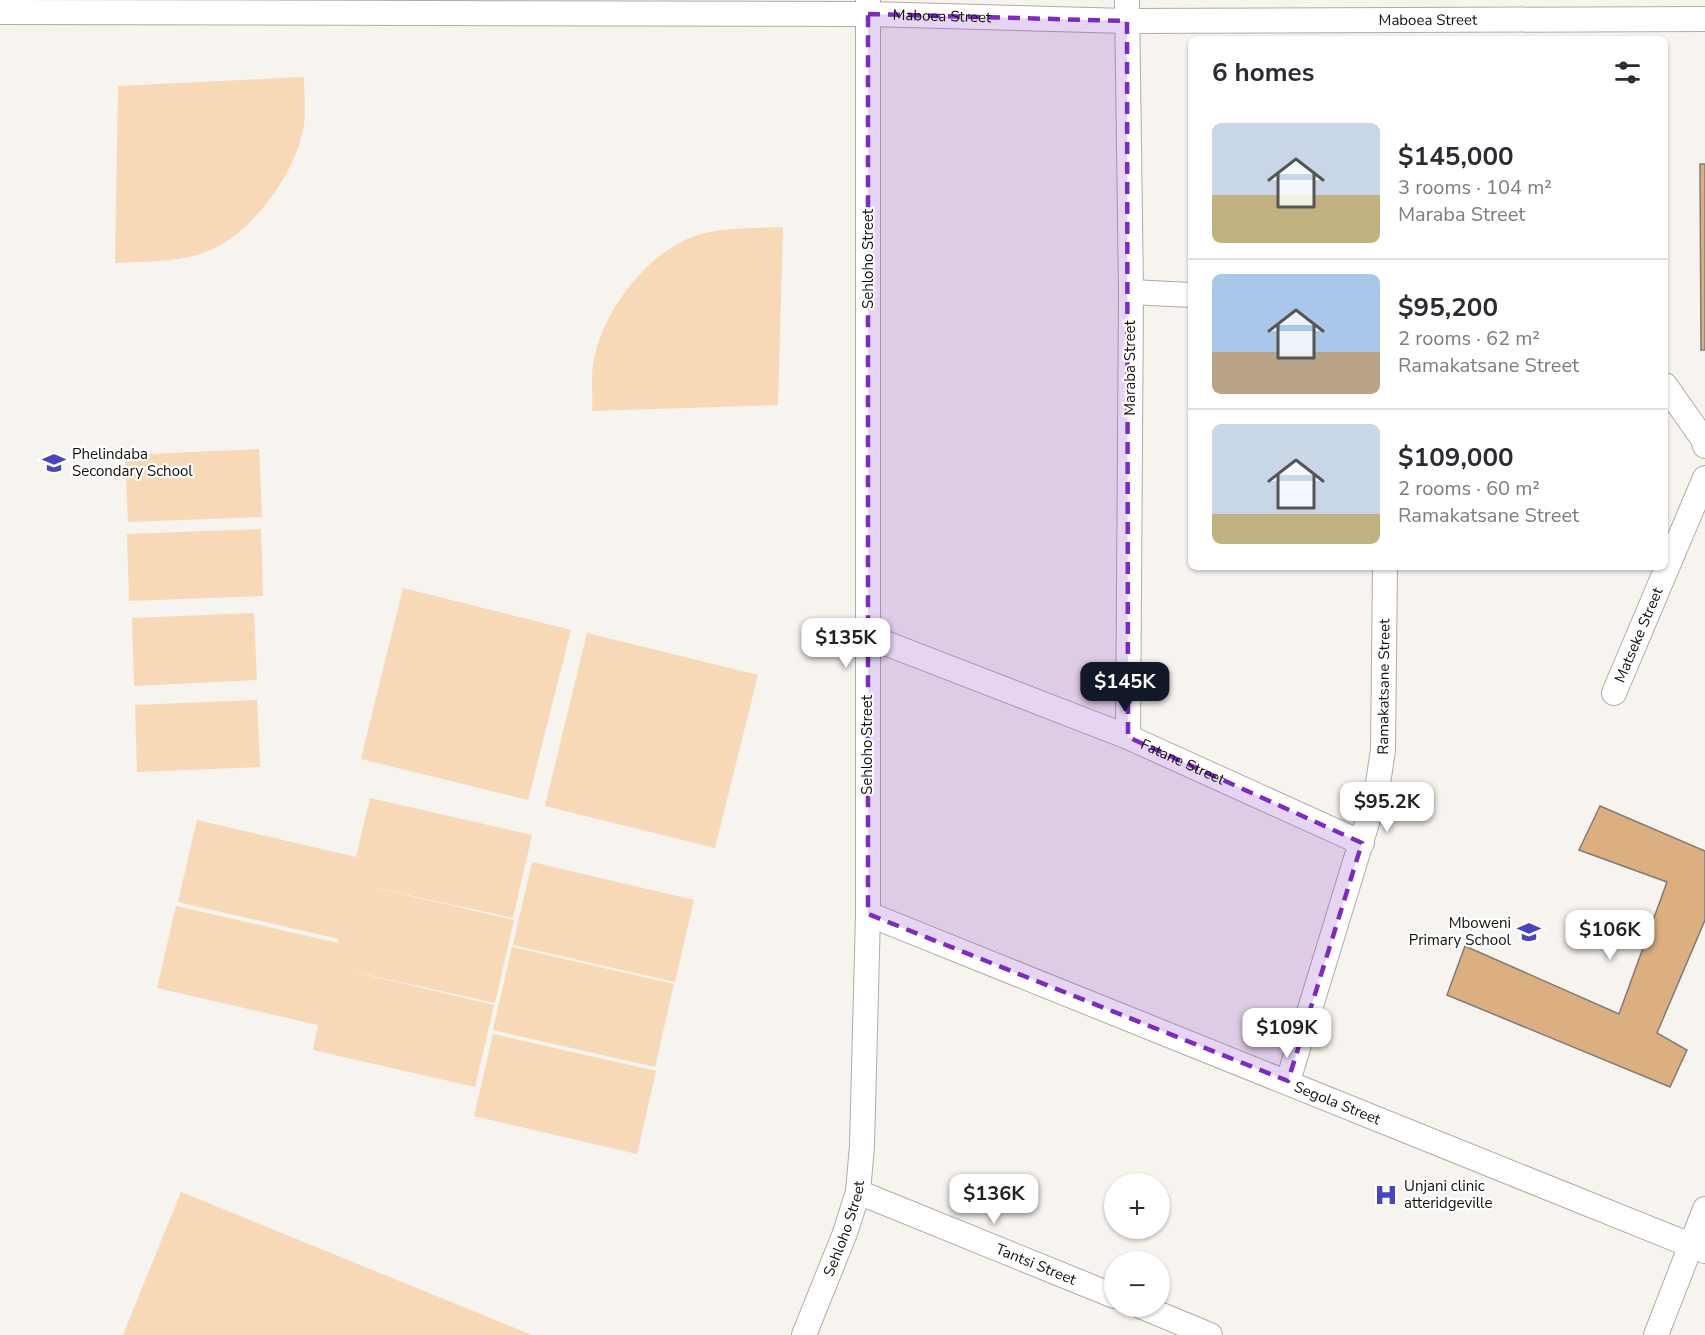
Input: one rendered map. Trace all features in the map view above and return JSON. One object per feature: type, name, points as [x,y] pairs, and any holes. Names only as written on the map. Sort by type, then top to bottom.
[{"type":"street","name":"Maboea Street","points":[[0,12],[868,7],[1127,11],[1628,29],[1705,19]]},
{"type":"street","name":"Sehloho Street","points":[[804,1335],[845,1233],[858,1192],[862,1146],[868,914],[868,7]]},
{"type":"street","name":"Maraba Street","points":[[1127,11],[1131,292],[1128,737]]},
{"type":"street","points":[[1131,292],[1188,295]]},
{"type":"street","points":[[1668,389],[1703,439],[1705,446]]},
{"type":"street","name":"Matseke Street","points":[[1668,565],[1705,478]]},
{"type":"street","name":"Ramakatsane Street","points":[[1287,1081],[1377,790],[1383,750],[1385,570]]},
{"type":"street","name":"Matseke Street","points":[[1614,693],[1666,570]]},
{"type":"street","name":"Fatane Street","points":[[867,636],[1128,737],[1362,843]]},
{"type":"street","name":"Segola Street","points":[[868,914],[1698,1248]]},
{"type":"street","name":"Tantsi Street","points":[[858,1192],[1104,1292]]},
{"type":"street","points":[[1656,1335],[1698,1248],[1705,1209]]},
{"type":"street","points":[[1167,1317],[1210,1335]]},
{"type":"highlighted area","points":[[868,14],[1127,21],[1128,737],[1362,843],[1288,1081],[868,914]]},
{"type":"shaded area","points":[[304,77],[304,124],[293,160],[273,195],[245,227],[230,239],[203,253],[166,260],[115,263],[118,86]]},
{"type":"shaded area","points":[[783,227],[778,405],[592,411],[593,365],[604,328],[624,293],[652,262],[667,250],[695,236],[732,229]]},
{"type":"shaded area","points":[[259,449],[262,517],[128,522],[125,455]]},
{"type":"shaded area","points":[[261,529],[263,596],[129,601],[127,534]]},
{"type":"shaded area","points":[[403,588],[571,630],[528,800],[361,759]]},
{"type":"shaded area","points":[[254,613],[257,680],[134,686],[132,618]]},
{"type":"shaded area","points":[[587,633],[758,675],[715,848],[545,806]]},
{"type":"shaded area","points":[[257,700],[260,767],[137,772],[135,705]]},
{"type":"shaded area","points":[[370,798],[532,835],[513,918],[353,883],[514,920],[495,1003],[333,967],[494,1005],[475,1087],[313,1050],[318,1025],[157,988],[176,906],[338,943],[339,939],[178,902],[197,820],[356,857]]},
{"type":"shaded area","points":[[532,862],[694,900],[675,982],[513,945]]},
{"type":"shaded area","points":[[512,947],[674,984],[655,1067],[493,1030]]},
{"type":"shaded area","points":[[493,1034],[656,1071],[637,1154],[474,1116]]},
{"type":"shaded area","points":[[181,1192],[532,1335],[123,1335]]},
{"type":"building","points":[[1700,164],[1705,164],[1705,350],[1701,350]]},
{"type":"building","name":"Mboweni Primary School","points":[[1600,806],[1705,851],[1705,920],[1657,1033],[1687,1050],[1670,1087],[1447,995],[1465,946],[1619,1014],[1667,882],[1579,850]]},
{"type":"place","name":"Phelindaba Secondary School","points":[[54,463]]},
{"type":"place","name":"Mboweni Primary School","points":[[1529,932]]},
{"type":"place","name":"Unjani clinic atteridgeville","points":[[1386,1195]]}]
